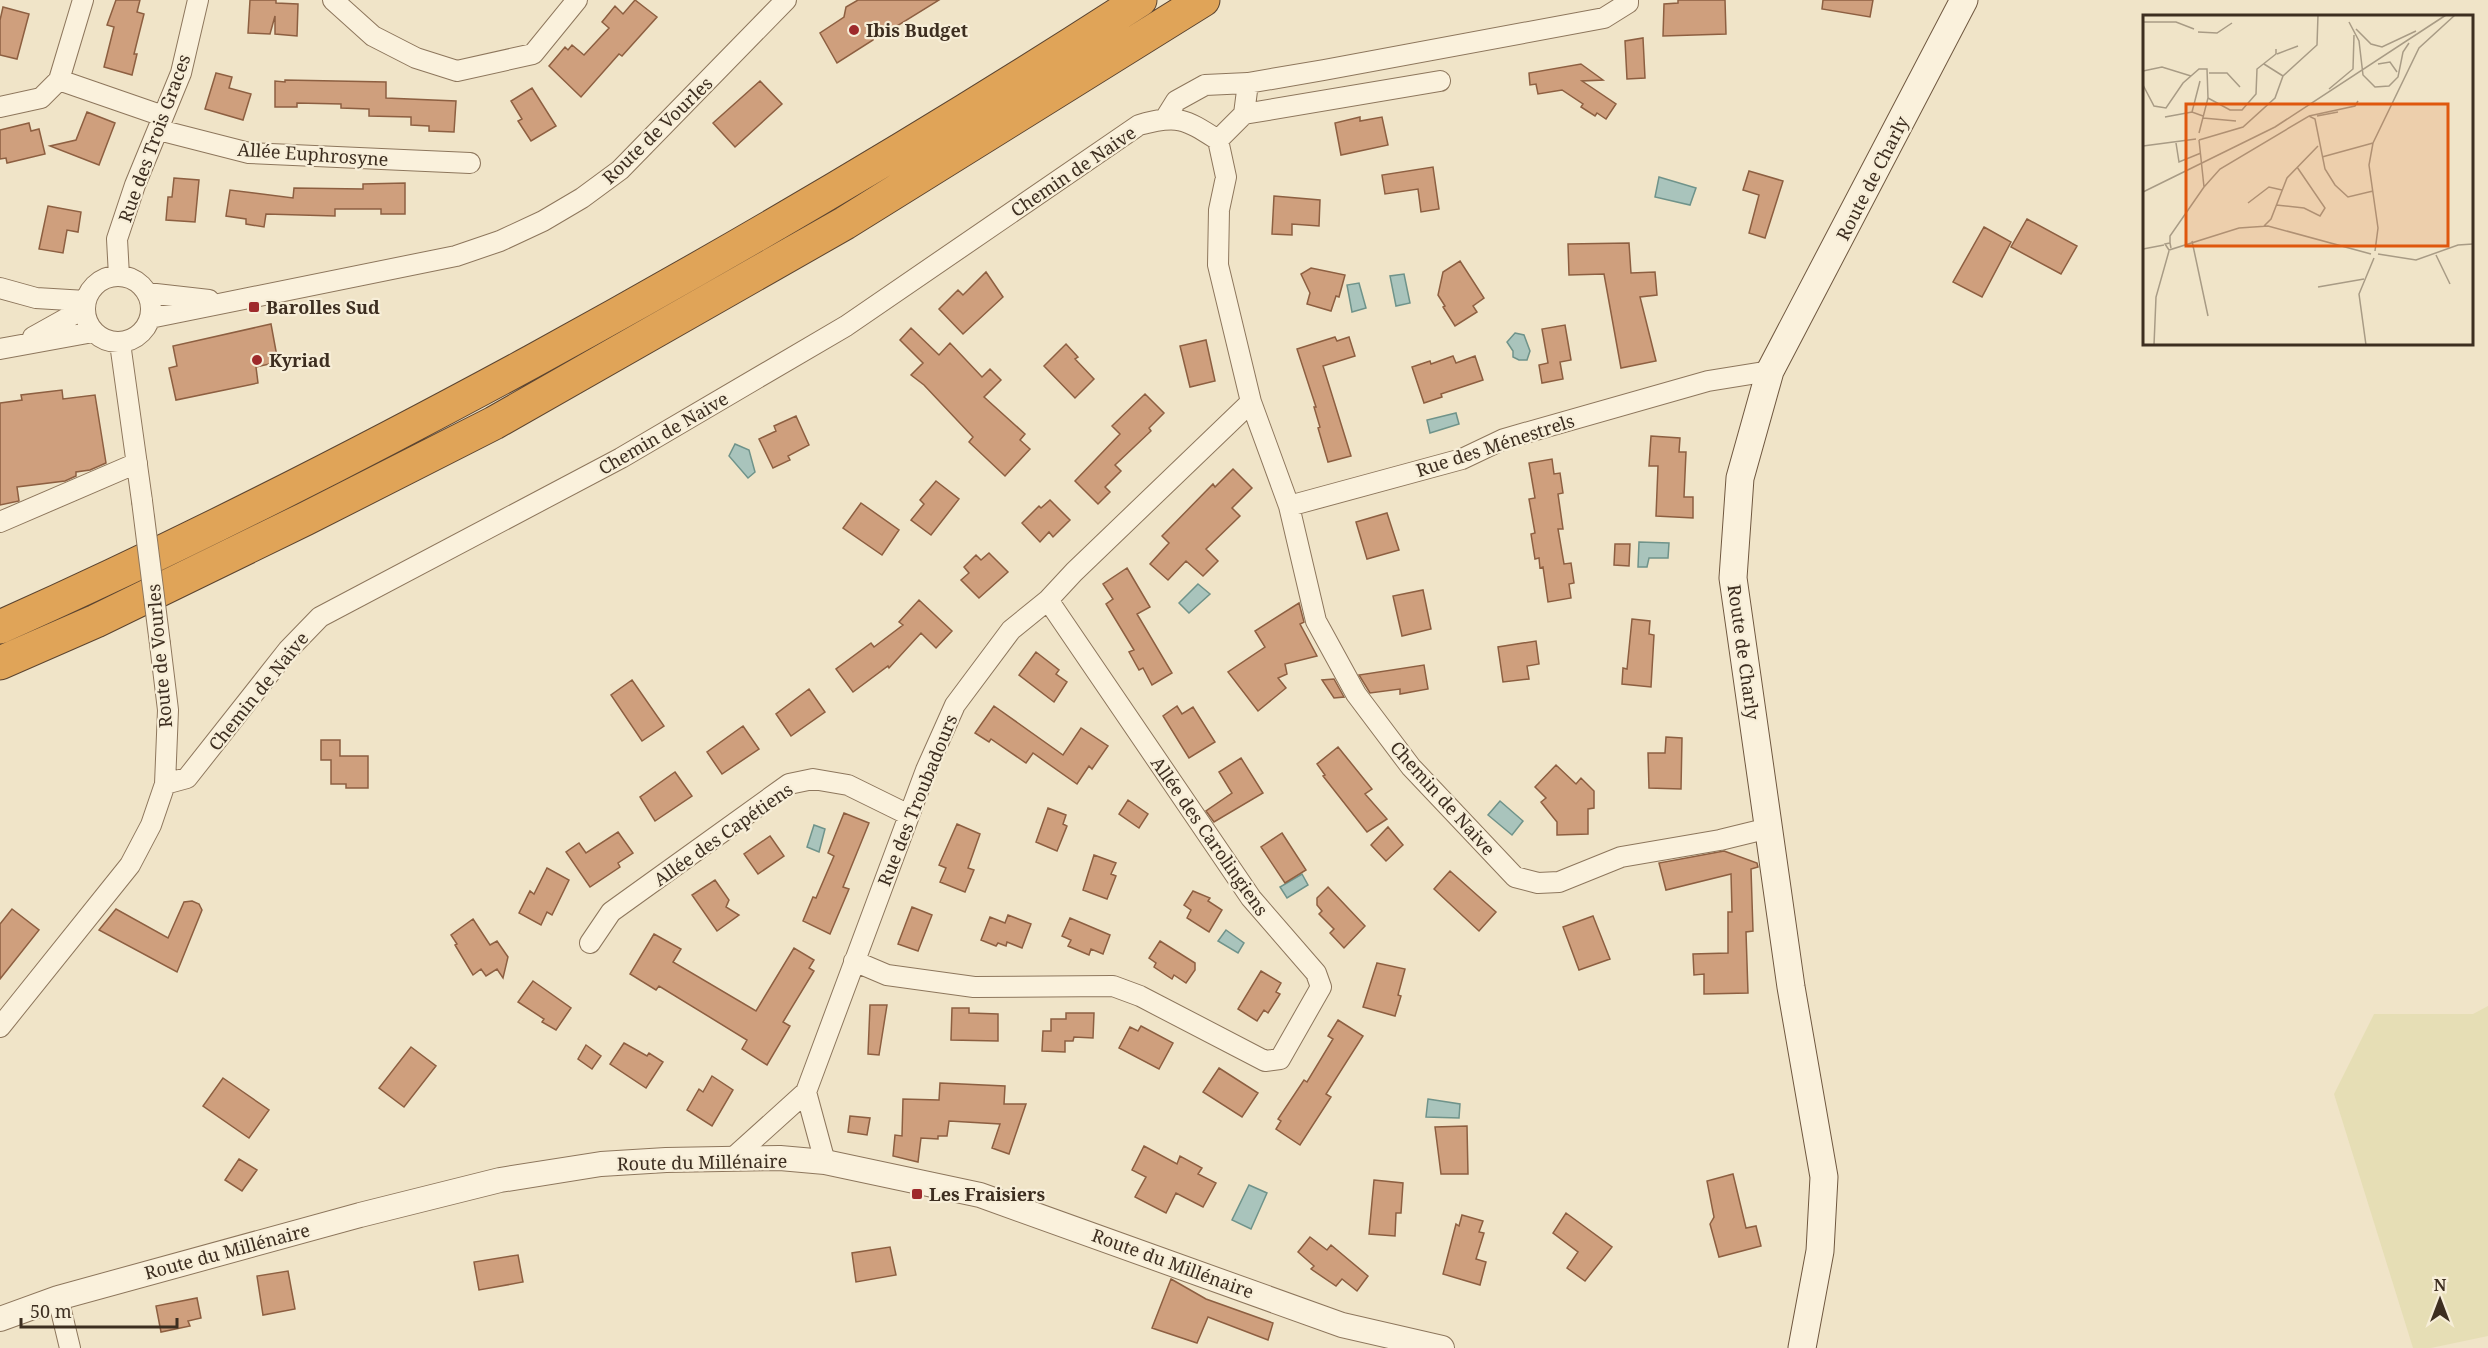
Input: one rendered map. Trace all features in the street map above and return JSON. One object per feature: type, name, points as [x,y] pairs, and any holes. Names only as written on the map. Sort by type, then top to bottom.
[{"type":"highway","points":[[0,627],[100,582],[374,447],[622,312],[822,197],[1140,0]]},
{"type":"highway","points":[[0,663],[96,621],[494,423],[845,223],[1203,0]]},
{"type":"main road","name":"Route de Charly","points":[[1802,1348],[1820,1251],[1824,1177],[1791,987],[1733,578],[1740,478],[1770,371],[1964,0]]},
{"type":"street","points":[[0,107],[41,98],[58,80],[83,0]]},
{"type":"street","name":"Rue des Trois Graces","points":[[119,276],[117,239],[135,185],[181,73],[198,0]]},
{"type":"street","points":[[333,0],[373,36],[416,58],[457,72],[533,54],[577,0]]},
{"type":"street","name":"Route de Vourles","points":[[150,318],[456,256],[500,241],[543,221],[582,198],[620,170],[786,0]]},
{"type":"street","points":[[1440,81],[1244,114],[1218,140],[1191,123],[1166,117],[1176,101],[1205,85],[1248,83],[1604,18],[1628,3],[1628,0]]},
{"type":"street","name":"Allée Euphrosyne","points":[[58,80],[161,123],[249,153],[470,163]]},
{"type":"street","points":[[1244,114],[1248,83]]},
{"type":"street","name":"Chemin de Naive","points":[[165,784],[187,778],[288,650],[320,617],[621,458],[846,326],[1139,125],[1166,117]]},
{"type":"street","name":"Chemin de Naive","points":[[1218,140],[1226,177],[1219,210],[1218,265],[1251,402],[1289,506],[1316,621],[1356,694],[1411,767],[1515,877],[1538,883],[1559,882],[1621,857],[1720,840],[1769,828]]},
{"type":"street","points":[[119,276],[140,284],[147,293],[151,309],[150,318],[139,335],[120,343],[101,338],[88,325],[85,305],[90,291],[98,283],[119,276]]},
{"type":"street","points":[[0,288],[36,298],[85,305]]},
{"type":"street","name":"Route de Vourles","points":[[147,293],[229,303]]},
{"type":"street","points":[[9,347],[85,305]]},
{"type":"street","points":[[9,347],[93,332]]},
{"type":"street","name":"Route de Vourles","points":[[0,1027],[130,865],[151,825],[165,784],[168,710],[120,343]]},
{"type":"street","name":"Rue des Ménestrels","points":[[1289,506],[1462,459],[1515,435],[1708,381],[1770,371]]},
{"type":"street","name":"Rue des Troubadours","points":[[734,1157],[806,1092],[909,815],[955,705],[1011,630],[1048,600],[1074,572],[1251,402]]},
{"type":"street","points":[[0,522],[137,463]]},
{"type":"street","name":"Allée des Carolingiens","points":[[854,961],[886,975],[974,987],[1113,986],[1140,996],[1265,1061],[1280,1059],[1321,987],[1316,973],[1251,898],[1048,600]]},
{"type":"street","name":"Allée des Capétiens","points":[[590,943],[611,912],[789,784],[813,779],[848,785],[909,815]]},
{"type":"street","points":[[806,1092],[825,1162]]},
{"type":"street","name":"Route du Millénaire","points":[[0,1319],[58,1298],[360,1215],[500,1180],[601,1164],[734,1157],[825,1162],[980,1195],[1342,1325],[1442,1348]]},
{"type":"street","points":[[58,1298],[70,1348]]},
{"type":"street","name":"Route du Millénaire","points":[[0,1306],[58,1298]]},
{"type":"shaded area","points":[[2488,1006],[2488,1336],[2431,1348],[2413,1348],[2334,1094],[2374,1014],[2473,1014]]},
{"type":"water","points":[[1659,177],[1696,188],[1690,205],[1655,197]]},
{"type":"water","points":[[1404,274],[1410,303],[1396,306],[1390,276]]},
{"type":"water","points":[[1359,283],[1366,308],[1352,312],[1347,285]]},
{"type":"water","points":[[1515,333],[1524,335],[1530,351],[1527,360],[1513,357],[1513,351],[1507,342]]},
{"type":"water","points":[[1456,413],[1459,424],[1430,433],[1427,420]]},
{"type":"water","points":[[735,444],[749,450],[755,472],[748,478],[729,456]]},
{"type":"water","points":[[1639,542],[1669,543],[1668,558],[1649,558],[1647,567],[1638,567]]},
{"type":"water","points":[[1198,584],[1210,594],[1189,613],[1179,603]]},
{"type":"water","points":[[1500,801],[1523,821],[1512,835],[1488,815]]},
{"type":"water","points":[[814,825],[825,829],[819,852],[807,847]]},
{"type":"water","points":[[1302,874],[1308,885],[1287,898],[1280,887]]},
{"type":"water","points":[[1226,930],[1244,943],[1238,953],[1218,941]]},
{"type":"water","points":[[1428,1099],[1460,1104],[1459,1118],[1426,1117]]},
{"type":"water","points":[[1249,1185],[1267,1193],[1251,1229],[1232,1220]]},
{"type":"building","points":[[116,0],[140,0],[137,12],[144,14],[134,54],[137,54],[132,75],[104,67],[114,27],[107,25]]},
{"type":"building","points":[[250,0],[276,0],[276,3],[298,4],[297,36],[275,34],[275,16],[270,34],[248,33]]},
{"type":"building","points":[[635,0],[657,17],[622,56],[619,54],[581,97],[549,66],[565,47],[568,50],[572,45],[584,55],[609,28],[602,22],[615,6],[623,14]]},
{"type":"building","name":"Ibis Budget","points":[[858,0],[939,0],[889,31],[876,26],[873,40],[837,63],[820,33],[844,17],[846,7]]},
{"type":"building","points":[[1678,0],[1725,0],[1726,34],[1663,36],[1664,4],[1678,3]]},
{"type":"building","points":[[1823,0],[1873,0],[1870,17],[1822,9]]},
{"type":"building","points":[[3,7],[29,14],[17,59],[0,55],[0,20]]},
{"type":"building","points":[[1643,38],[1645,78],[1627,79],[1625,41]]},
{"type":"building","points":[[1581,64],[1603,80],[1582,81],[1616,104],[1606,119],[1597,113],[1595,116],[1581,107],[1583,104],[1562,90],[1538,94],[1536,84],[1530,85],[1529,73]]},
{"type":"building","points":[[216,73],[232,77],[229,88],[251,94],[243,120],[205,109]]},
{"type":"building","points":[[285,80],[386,82],[386,98],[456,101],[454,132],[429,131],[429,126],[411,125],[411,117],[369,116],[369,109],[341,108],[341,104],[297,103],[297,107],[275,107],[275,81],[285,82]]},
{"type":"building","points":[[760,81],[782,104],[735,147],[713,123]]},
{"type":"building","points":[[532,88],[556,126],[531,141],[518,121],[522,119],[511,101]]},
{"type":"building","points":[[87,112],[115,123],[99,165],[50,146],[76,140]]},
{"type":"building","points":[[1360,117],[1360,121],[1382,117],[1388,145],[1341,155],[1335,123]]},
{"type":"building","points":[[29,123],[31,131],[39,129],[45,154],[7,163],[6,158],[0,159],[0,130]]},
{"type":"building","points":[[1433,167],[1439,209],[1421,212],[1418,189],[1385,194],[1382,175]]},
{"type":"building","points":[[1749,171],[1783,181],[1765,238],[1749,233],[1759,195],[1743,190]]},
{"type":"building","points":[[174,178],[199,180],[195,222],[166,220],[168,197],[172,197]]},
{"type":"building","points":[[405,183],[405,214],[381,214],[381,209],[335,209],[335,216],[266,214],[264,227],[246,224],[246,219],[226,216],[230,190],[293,198],[294,188],[363,189],[363,184]]},
{"type":"building","points":[[1274,196],[1320,200],[1319,226],[1292,224],[1292,235],[1272,234]]},
{"type":"building","points":[[48,206],[81,212],[78,232],[67,230],[63,253],[39,249]]},
{"type":"building","points":[[2027,219],[2077,246],[2061,274],[2011,247]]},
{"type":"building","points":[[1984,227],[2011,242],[1982,297],[1953,282]]},
{"type":"building","points":[[1629,243],[1631,273],[1655,272],[1657,295],[1640,297],[1656,361],[1621,368],[1604,274],[1569,275],[1568,244]]},
{"type":"building","points":[[1460,261],[1484,298],[1473,306],[1477,312],[1455,326],[1438,295],[1443,272]]},
{"type":"building","points":[[1311,268],[1345,275],[1339,297],[1336,296],[1331,311],[1307,304],[1310,293],[1301,274]]},
{"type":"building","points":[[986,272],[1003,297],[963,334],[939,309],[958,290],[963,295]]},
{"type":"building","points":[[271,324],[278,362],[256,367],[258,383],[176,400],[169,368],[177,366],[173,346]]},
{"type":"building","points":[[1565,325],[1571,360],[1560,362],[1563,379],[1542,383],[1539,365],[1548,363],[1542,329]]},
{"type":"building","points":[[911,328],[939,355],[950,343],[982,377],[990,369],[1001,380],[984,397],[1025,434],[1020,440],[1030,449],[1005,476],[969,442],[973,437],[924,385],[911,375],[923,363],[900,340]]},
{"type":"building","points":[[1335,337],[1337,341],[1349,337],[1355,356],[1323,366],[1351,456],[1328,462],[1318,428],[1320,427],[1314,407],[1316,407],[1297,349]]},
{"type":"building","points":[[1206,340],[1215,381],[1190,387],[1180,346]]},
{"type":"building","points":[[1066,344],[1078,357],[1075,359],[1094,379],[1075,398],[1044,366]]},
{"type":"building","points":[[1453,356],[1456,363],[1475,356],[1483,380],[1441,394],[1442,397],[1424,403],[1412,367],[1430,361],[1431,364]]},
{"type":"building","points":[[62,390],[63,399],[95,395],[106,463],[90,470],[76,472],[76,476],[65,481],[17,487],[19,501],[0,505],[0,403],[22,400],[21,395]]},
{"type":"building","points":[[1145,394],[1164,413],[1149,428],[1151,431],[1115,465],[1121,471],[1105,487],[1110,492],[1098,504],[1075,481],[1120,434],[1112,426]]},
{"type":"building","points":[[796,416],[809,445],[788,456],[790,460],[773,468],[759,439],[776,431],[774,426]]},
{"type":"building","points":[[1651,436],[1680,438],[1679,452],[1686,452],[1684,497],[1693,497],[1693,518],[1656,516],[1658,466],[1649,466]]},
{"type":"building","points":[[1552,459],[1554,474],[1560,473],[1563,493],[1558,494],[1563,529],[1558,529],[1564,564],[1571,563],[1574,583],[1569,584],[1571,598],[1548,602],[1543,567],[1540,568],[1539,558],[1535,559],[1531,534],[1535,533],[1529,499],[1535,498],[1529,463]]},
{"type":"building","points":[[1233,469],[1252,488],[1232,508],[1240,516],[1206,549],[1218,561],[1203,576],[1186,561],[1168,580],[1150,564],[1169,543],[1162,536],[1213,484],[1215,487]]},
{"type":"building","points":[[936,481],[959,499],[931,535],[911,520],[924,504],[920,500]]},
{"type":"building","points":[[1050,500],[1070,520],[1053,537],[1049,532],[1040,542],[1022,523],[1039,506],[1041,508]]},
{"type":"building","points":[[861,503],[899,530],[882,555],[843,528]]},
{"type":"building","points":[[1387,513],[1399,550],[1367,559],[1356,522]]},
{"type":"building","points":[[1615,544],[1630,544],[1629,566],[1614,565]]},
{"type":"building","points":[[989,553],[1008,572],[979,598],[961,580],[969,573],[964,567],[976,555],[981,560]]},
{"type":"building","points":[[1127,568],[1150,607],[1137,614],[1172,673],[1152,685],[1143,668],[1139,670],[1129,652],[1134,650],[1106,604],[1113,599],[1103,584]]},
{"type":"building","points":[[1423,590],[1431,629],[1402,636],[1393,596]]},
{"type":"building","points":[[919,600],[952,631],[936,648],[921,633],[889,668],[888,666],[853,692],[836,669],[871,643],[874,647],[903,625],[899,622]]},
{"type":"building","points":[[1299,603],[1304,622],[1300,624],[1317,656],[1285,664],[1287,674],[1278,678],[1286,688],[1258,711],[1228,672],[1265,647],[1255,631]]},
{"type":"building","points":[[1632,619],[1650,621],[1649,634],[1654,635],[1651,687],[1622,684],[1623,668],[1627,669]]},
{"type":"building","points":[[1536,641],[1539,664],[1527,666],[1529,679],[1503,682],[1498,647]]},
{"type":"building","points":[[1036,652],[1059,670],[1056,674],[1067,682],[1054,702],[1019,675]]},
{"type":"building","points":[[1424,665],[1428,689],[1400,694],[1400,689],[1370,693],[1359,675]]},
{"type":"building","points":[[1334,679],[1344,697],[1334,698],[1322,680]]},
{"type":"building","points":[[632,680],[664,726],[642,741],[611,695]]},
{"type":"building","points":[[809,689],[825,712],[791,736],[776,714]]},
{"type":"building","points":[[994,706],[1063,755],[1081,728],[1108,746],[1092,769],[1089,766],[1077,784],[1033,753],[1026,763],[991,739],[989,742],[975,733]]},
{"type":"building","points":[[1177,706],[1182,714],[1193,707],[1215,742],[1189,758],[1163,716]]},
{"type":"building","points":[[743,726],[759,749],[722,774],[707,752]]},
{"type":"building","points":[[1666,737],[1682,738],[1681,789],[1649,788],[1648,753],[1665,753]]},
{"type":"building","points":[[321,740],[340,740],[340,756],[368,756],[368,788],[346,788],[346,784],[331,784],[331,760],[321,760]]},
{"type":"building","points":[[1338,747],[1372,789],[1365,794],[1387,819],[1367,832],[1323,776],[1325,775],[1317,764]]},
{"type":"building","points":[[1241,758],[1263,793],[1214,822],[1206,811],[1232,793],[1219,772]]},
{"type":"building","points":[[1556,765],[1576,784],[1581,778],[1594,791],[1594,808],[1588,809],[1588,834],[1557,835],[1557,822],[1541,802],[1546,798],[1535,787]]},
{"type":"building","points":[[675,772],[692,796],[655,821],[640,797]]},
{"type":"building","points":[[1128,800],[1148,814],[1139,828],[1119,814]]},
{"type":"building","points":[[1048,808],[1066,815],[1063,824],[1067,826],[1057,851],[1036,842]]},
{"type":"building","points":[[844,813],[869,823],[843,887],[849,889],[830,934],[803,921],[813,897],[816,898],[834,856],[828,853]]},
{"type":"building","points":[[957,824],[980,834],[968,868],[974,870],[965,892],[940,882],[946,868],[939,865]]},
{"type":"building","points":[[1388,827],[1403,845],[1386,861],[1371,845]]},
{"type":"building","points":[[618,832],[633,853],[618,863],[620,867],[590,887],[566,852],[579,843],[586,853]]},
{"type":"building","points":[[1282,833],[1306,870],[1285,883],[1261,847]]},
{"type":"building","points":[[770,836],[784,856],[758,874],[744,854]]},
{"type":"building","points":[[1724,851],[1757,863],[1758,867],[1751,869],[1753,931],[1746,932],[1748,993],[1704,994],[1704,974],[1694,975],[1693,954],[1728,953],[1728,912],[1732,912],[1731,874],[1666,890],[1659,863]]},
{"type":"building","points":[[1094,855],[1116,863],[1111,874],[1116,876],[1107,899],[1083,890]]},
{"type":"building","points":[[547,868],[569,880],[552,915],[547,912],[541,925],[519,913],[530,891],[534,894]]},
{"type":"building","points":[[1450,871],[1496,912],[1479,931],[1434,889]]},
{"type":"building","points":[[715,880],[729,900],[726,907],[739,915],[717,931],[692,895]]},
{"type":"building","points":[[1328,887],[1365,926],[1344,948],[1330,933],[1334,929],[1319,914],[1322,911],[1317,905],[1317,898]]},
{"type":"building","points":[[1193,891],[1210,898],[1208,901],[1222,910],[1209,932],[1187,918],[1191,910],[1184,905]]},
{"type":"building","points":[[192,901],[199,904],[202,910],[177,972],[99,930],[116,909],[168,938],[184,902]]},
{"type":"building","points":[[912,907],[932,915],[918,951],[898,944]]},
{"type":"building","points":[[12,909],[39,930],[0,979],[0,924]]},
{"type":"building","points":[[1008,915],[1031,924],[1022,948],[1007,942],[1006,946],[998,943],[996,946],[981,940],[990,917],[1005,923]]},
{"type":"building","points":[[1593,916],[1610,959],[1579,970],[1563,927]]},
{"type":"building","points":[[1070,918],[1110,935],[1103,954],[1091,949],[1089,955],[1068,946],[1071,940],[1062,936]]},
{"type":"building","points":[[473,919],[490,945],[497,941],[508,957],[503,978],[497,969],[486,976],[481,969],[473,975],[455,945],[457,944],[451,935]]},
{"type":"building","points":[[654,934],[681,949],[673,962],[756,1011],[794,948],[814,960],[809,968],[814,971],[783,1022],[790,1026],[767,1065],[742,1049],[747,1040],[659,986],[656,990],[630,974]]},
{"type":"building","points":[[1160,941],[1195,963],[1195,970],[1186,983],[1174,975],[1172,979],[1154,967],[1156,963],[1149,958]]},
{"type":"building","points":[[1377,963],[1405,969],[1395,1016],[1363,1007]]},
{"type":"building","points":[[1261,971],[1281,983],[1276,992],[1280,994],[1268,1013],[1264,1010],[1257,1021],[1238,1009]]},
{"type":"building","points":[[533,981],[571,1008],[556,1030],[542,1022],[544,1019],[518,1002]]},
{"type":"building","points":[[870,1005],[887,1005],[879,1055],[868,1054]]},
{"type":"building","points":[[952,1008],[969,1008],[969,1013],[998,1014],[998,1041],[951,1040]]},
{"type":"building","points":[[1066,1013],[1094,1013],[1093,1038],[1074,1037],[1073,1041],[1065,1041],[1065,1052],[1042,1051],[1043,1031],[1051,1031],[1051,1019],[1066,1019]]},
{"type":"building","points":[[1338,1020],[1363,1036],[1326,1094],[1331,1097],[1300,1145],[1276,1129],[1281,1121],[1278,1119],[1304,1080],[1307,1082],[1333,1039],[1328,1036]]},
{"type":"building","points":[[1141,1026],[1173,1043],[1159,1069],[1119,1048],[1130,1027],[1138,1031]]},
{"type":"building","points":[[624,1043],[647,1056],[649,1053],[663,1062],[646,1088],[610,1064]]},
{"type":"building","points":[[586,1045],[601,1056],[592,1069],[578,1059]]},
{"type":"building","points":[[411,1047],[436,1066],[404,1107],[379,1088]]},
{"type":"building","points":[[1219,1068],[1258,1093],[1242,1117],[1203,1092]]},
{"type":"building","points":[[712,1076],[733,1090],[712,1126],[687,1110],[699,1089],[703,1092]]},
{"type":"building","points":[[223,1078],[269,1110],[249,1138],[203,1106]]},
{"type":"building","points":[[940,1083],[1005,1086],[1004,1104],[1026,1104],[1009,1154],[992,1148],[1000,1124],[949,1121],[947,1136],[938,1136],[938,1139],[921,1138],[918,1162],[893,1156],[895,1135],[902,1136],[903,1099],[939,1100]]},
{"type":"building","points":[[850,1116],[870,1118],[867,1135],[848,1132]]},
{"type":"building","points":[[1467,1126],[1468,1174],[1441,1174],[1435,1127]]},
{"type":"building","points":[[1144,1146],[1177,1164],[1180,1156],[1202,1168],[1198,1174],[1216,1183],[1203,1207],[1176,1193],[1166,1213],[1135,1197],[1146,1177],[1132,1170]]},
{"type":"building","points":[[239,1159],[257,1170],[242,1191],[225,1180]]},
{"type":"building","points":[[1733,1174],[1746,1228],[1756,1226],[1761,1246],[1719,1257],[1710,1224],[1714,1217],[1707,1181]]},
{"type":"building","points":[[1374,1180],[1403,1183],[1401,1213],[1396,1213],[1395,1236],[1369,1234]]},
{"type":"building","points":[[1566,1213],[1612,1247],[1585,1281],[1567,1268],[1578,1252],[1553,1233]]},
{"type":"building","points":[[1462,1215],[1483,1221],[1479,1232],[1484,1233],[1476,1259],[1486,1262],[1480,1285],[1443,1274],[1456,1224],[1459,1226]]},
{"type":"building","points":[[1310,1237],[1327,1250],[1331,1245],[1368,1276],[1357,1291],[1342,1279],[1336,1286],[1311,1269],[1314,1266],[1298,1252]]},
{"type":"building","points":[[890,1247],[896,1275],[856,1282],[852,1253]]},
{"type":"building","points":[[518,1255],[523,1282],[479,1290],[474,1262]]},
{"type":"building","points":[[288,1271],[295,1309],[263,1315],[257,1276]]},
{"type":"building","points":[[1171,1279],[1206,1299],[1273,1323],[1268,1340],[1208,1317],[1197,1343],[1152,1328]]},
{"type":"building","points":[[197,1298],[201,1318],[188,1321],[190,1326],[161,1332],[156,1306]]},
{"type":"place","name":"Ibis Budget","points":[[854,30]]},
{"type":"place","name":"Barolles Sud","points":[[254,307]]},
{"type":"place","name":"Kyriad","points":[[257,360]]},
{"type":"place","name":"Les Fraisiers","points":[[917,1194]]}]
